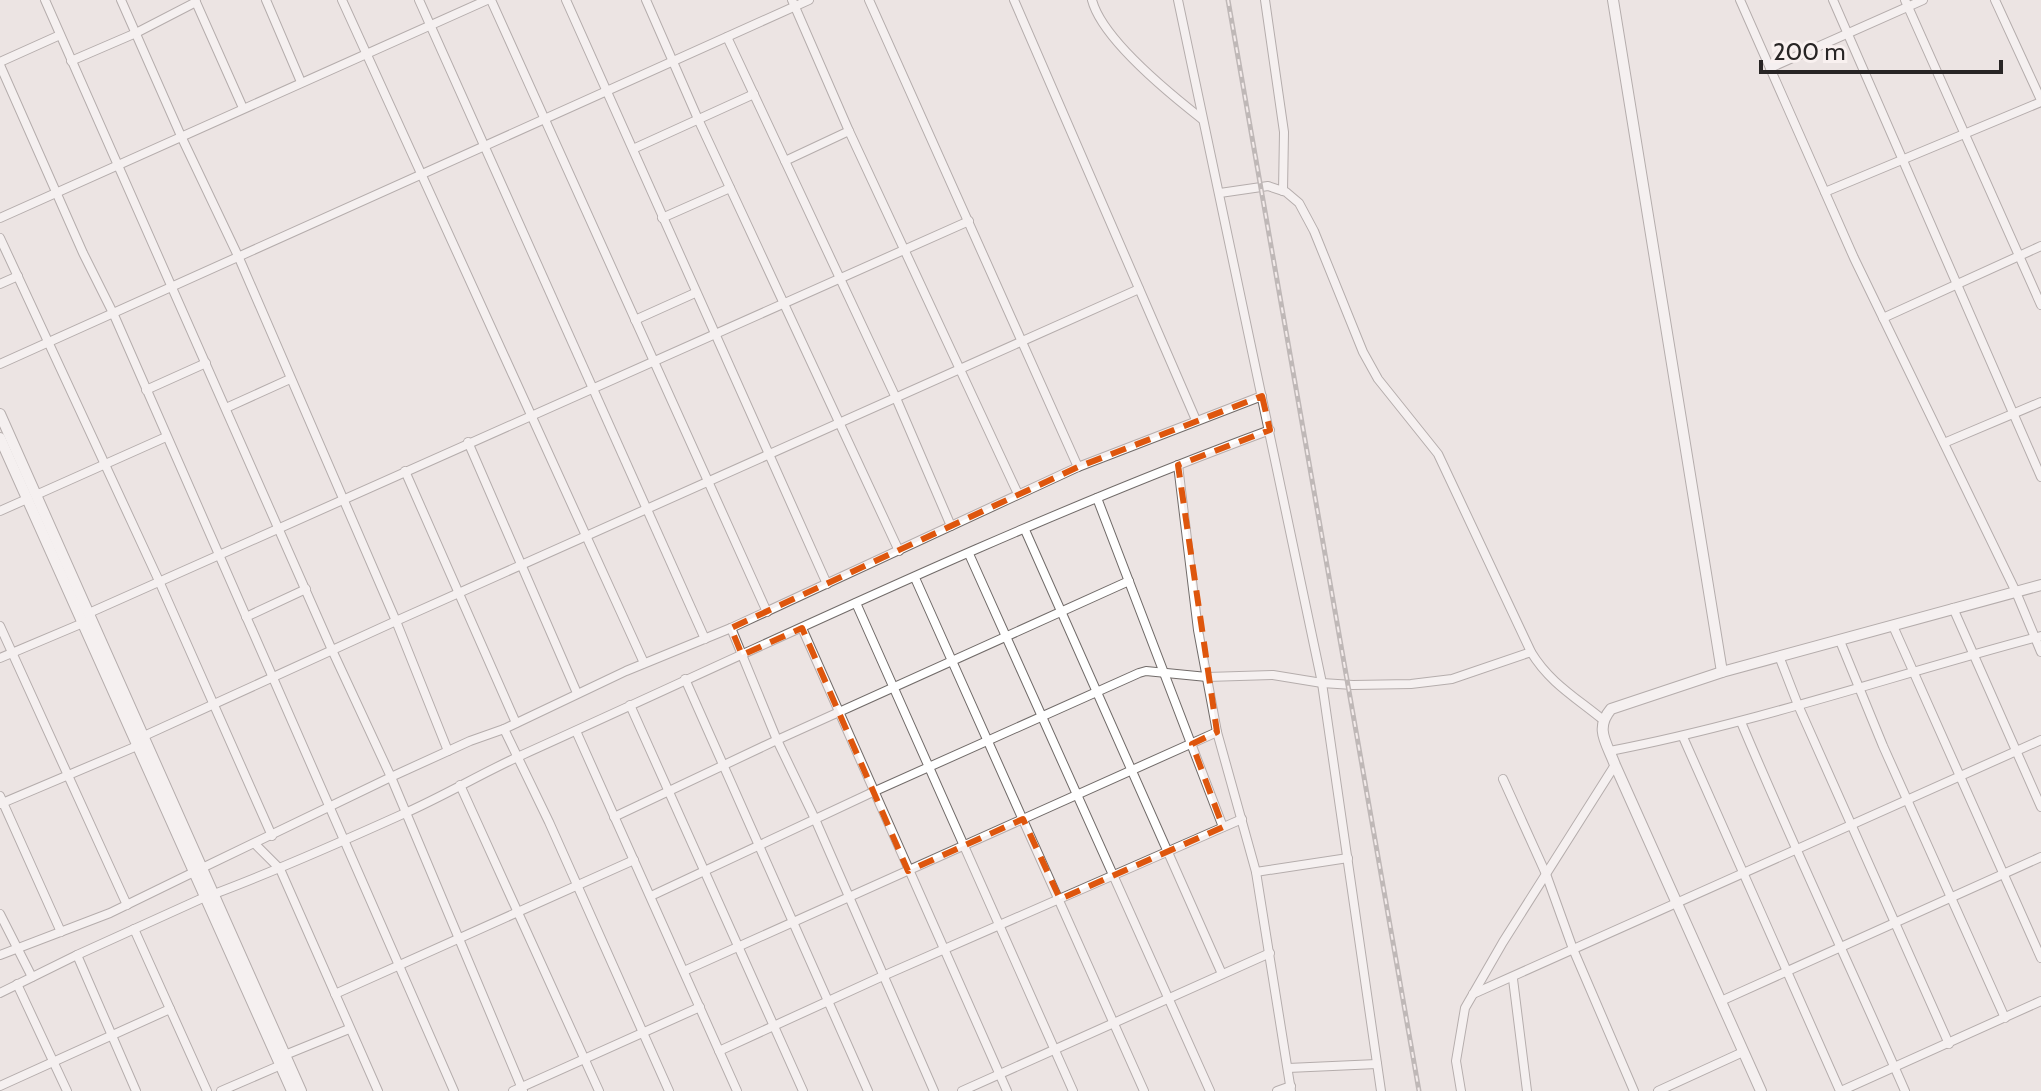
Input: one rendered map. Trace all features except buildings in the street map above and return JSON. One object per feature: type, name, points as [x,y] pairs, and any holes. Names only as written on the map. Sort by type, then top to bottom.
[{"type":"street","points":[[45,0],[391,777],[519,1090],[700,1007]]},
{"type":"street","points":[[121,0],[239,258],[396,621],[448,751]]},
{"type":"street","points":[[266,0],[301,82]]},
{"type":"street","points":[[342,0],[644,663]]},
{"type":"street","points":[[419,0],[705,639]]},
{"type":"street","points":[[0,218],[489,0],[767,612]]},
{"type":"street","points":[[566,0],[827,584]]},
{"type":"street","points":[[646,0],[899,551]]},
{"type":"street","points":[[0,364],[485,148],[794,3],[809,0]]},
{"type":"street","points":[[869,0],[1078,467]]},
{"type":"street","points":[[1014,0],[1196,420]]},
{"type":"street","points":[[1092,0],[1104,27],[1167,92],[1202,120]]},
{"type":"street","points":[[1178,0],[1322,683],[1381,1091]]},
{"type":"street","points":[[1265,0],[1284,132],[1283,191]]},
{"type":"street","points":[[1613,0],[1722,672]]},
{"type":"street","points":[[1740,0],[1883,318],[2038,637],[2041,652]]},
{"type":"street","points":[[1833,0],[2041,477]]},
{"type":"street","points":[[1770,68],[1906,3],[1923,0]]},
{"type":"street","points":[[1825,192],[2041,101],[1995,0]]},
{"type":"street","points":[[71,61],[136,33],[195,1],[243,108]]},
{"type":"street","points":[[794,3],[903,250],[1018,494]]},
{"type":"street","points":[[1906,3],[2041,305]]},
{"type":"street","points":[[60,35],[0,63],[114,315],[454,1091]]},
{"type":"street","points":[[727,37],[896,398],[951,526]]},
{"type":"street","points":[[633,149],[754,94]]},
{"type":"street","points":[[785,161],[849,131]]},
{"type":"street","points":[[1220,193],[1268,186],[1283,191],[1299,203],[1374,372],[1438,454],[1531,652],[1554,682],[1602,719]]},
{"type":"street","points":[[662,218],[730,188]]},
{"type":"street","points":[[0,658],[218,554],[969,221]]},
{"type":"street","points":[[0,238],[159,581],[272,836]]},
{"type":"street","points":[[1883,318],[2041,246]]},
{"type":"street","points":[[0,284],[18,276]]},
{"type":"street","points":[[61,932],[1,801],[69,774],[332,650],[1139,289]]},
{"type":"street","points":[[635,320],[695,293]]},
{"type":"street","points":[[146,390],[206,363]]},
{"type":"street","points":[[226,408],[290,379]]},
{"type":"street","points":[[0,955],[127,905],[391,777],[504,729],[644,663],[767,612],[1078,467],[1262,396]]},
{"type":"street","points":[[1944,443],[2041,402]]},
{"type":"street","points":[[0,414],[32,497],[283,1060],[301,1091]]},
{"type":"street","points":[[0,993],[134,929],[405,813],[519,756],[856,603],[1097,498],[1270,430]]},
{"type":"street","points":[[0,511],[166,437]]},
{"type":"street","points":[[0,438],[32,497]]},
{"type":"street","points":[[468,442],[577,693]]},
{"type":"street","points":[[1178,465],[1198,630],[1217,732],[1256,872],[1270,953],[1291,1088],[1277,1091]]},
{"type":"street","points":[[405,471],[516,723]]},
{"type":"street","points":[[1097,498],[1223,827]]},
{"type":"street","points":[[1025,530],[1222,974]]},
{"type":"street","points":[[969,554],[1210,1091]]},
{"type":"street","points":[[915,578],[1144,1091]]},
{"type":"street","points":[[614,817],[837,712],[1129,581]]},
{"type":"street","points":[[1761,1091],[1615,765],[1602,730],[1602,719],[1611,709],[1722,672],[2041,585]]},
{"type":"street","points":[[246,617],[306,589]]},
{"type":"street","points":[[856,603],[1073,1091]]},
{"type":"street","points":[[1953,608],[2041,807]]},
{"type":"street","points":[[0,626],[127,905]]},
{"type":"street","points":[[1893,626],[2041,958]]},
{"type":"street","points":[[731,628],[777,740],[815,819],[934,1091]]},
{"type":"street","points":[[802,628],[1007,1091]]},
{"type":"street","points":[[1610,751],[1741,722],[2038,637]]},
{"type":"street","points":[[1840,641],[2005,1018]]},
{"type":"street","points":[[651,896],[1139,673],[1207,677],[1273,675],[1353,685],[1433,682],[1452,679],[1531,652]]},
{"type":"street","points":[[1779,656],[1949,1044]]},
{"type":"street","points":[[685,679],[868,1091]]},
{"type":"street","points":[[630,705],[803,1091]]},
{"type":"street","points":[[1741,722],[1795,850],[1842,946],[1905,1091]]},
{"type":"street","points":[[504,729],[519,756],[669,1091]]},
{"type":"street","points":[[576,731],[737,1091]]},
{"type":"street","points":[[684,971],[1217,732]]},
{"type":"street","points":[[1683,737],[1840,1091],[2041,1001]]},
{"type":"street","points":[[1473,994],[1513,979],[1573,949],[2041,740]]},
{"type":"street","points":[[1461,1091],[1456,1061],[1463,1016],[1473,994],[1615,765]]},
{"type":"street","points":[[1503,779],[1546,874],[1573,949],[1634,1091]]},
{"type":"street","points":[[460,785],[599,1091]]},
{"type":"street","points":[[719,1051],[1242,819]]},
{"type":"street","points":[[255,844],[280,869],[378,1091]]},
{"type":"street","points":[[1721,1001],[2041,857]]},
{"type":"street","points":[[1256,872],[1348,858]]},
{"type":"street","points":[[335,994],[634,860]]},
{"type":"street","points":[[0,914],[32,977]]},
{"type":"street","points":[[134,929],[207,1091]]},
{"type":"street","points":[[962,1091],[1270,953]]},
{"type":"street","points":[[77,955],[136,1091]]},
{"type":"street","points":[[1513,979],[1527,1091]]},
{"type":"street","points":[[17,984],[67,1091]]},
{"type":"street","points":[[0,1086],[170,1009]]},
{"type":"street","points":[[221,1091],[349,1029]]},
{"type":"street","points":[[1658,1091],[1743,1052]]},
{"type":"street","points":[[283,1060],[292,1091]]},
{"type":"street","points":[[1288,1068],[1377,1064]]},
{"type":"highlighted area","points":[[1262,396],[1270,430],[1178,465],[1217,732],[1192,744],[1223,827],[1060,899],[1023,819],[908,871],[802,628],[742,655],[731,628],[1078,467]]},
{"type":"railway","points":[[1228,0],[1419,1091]]}]
